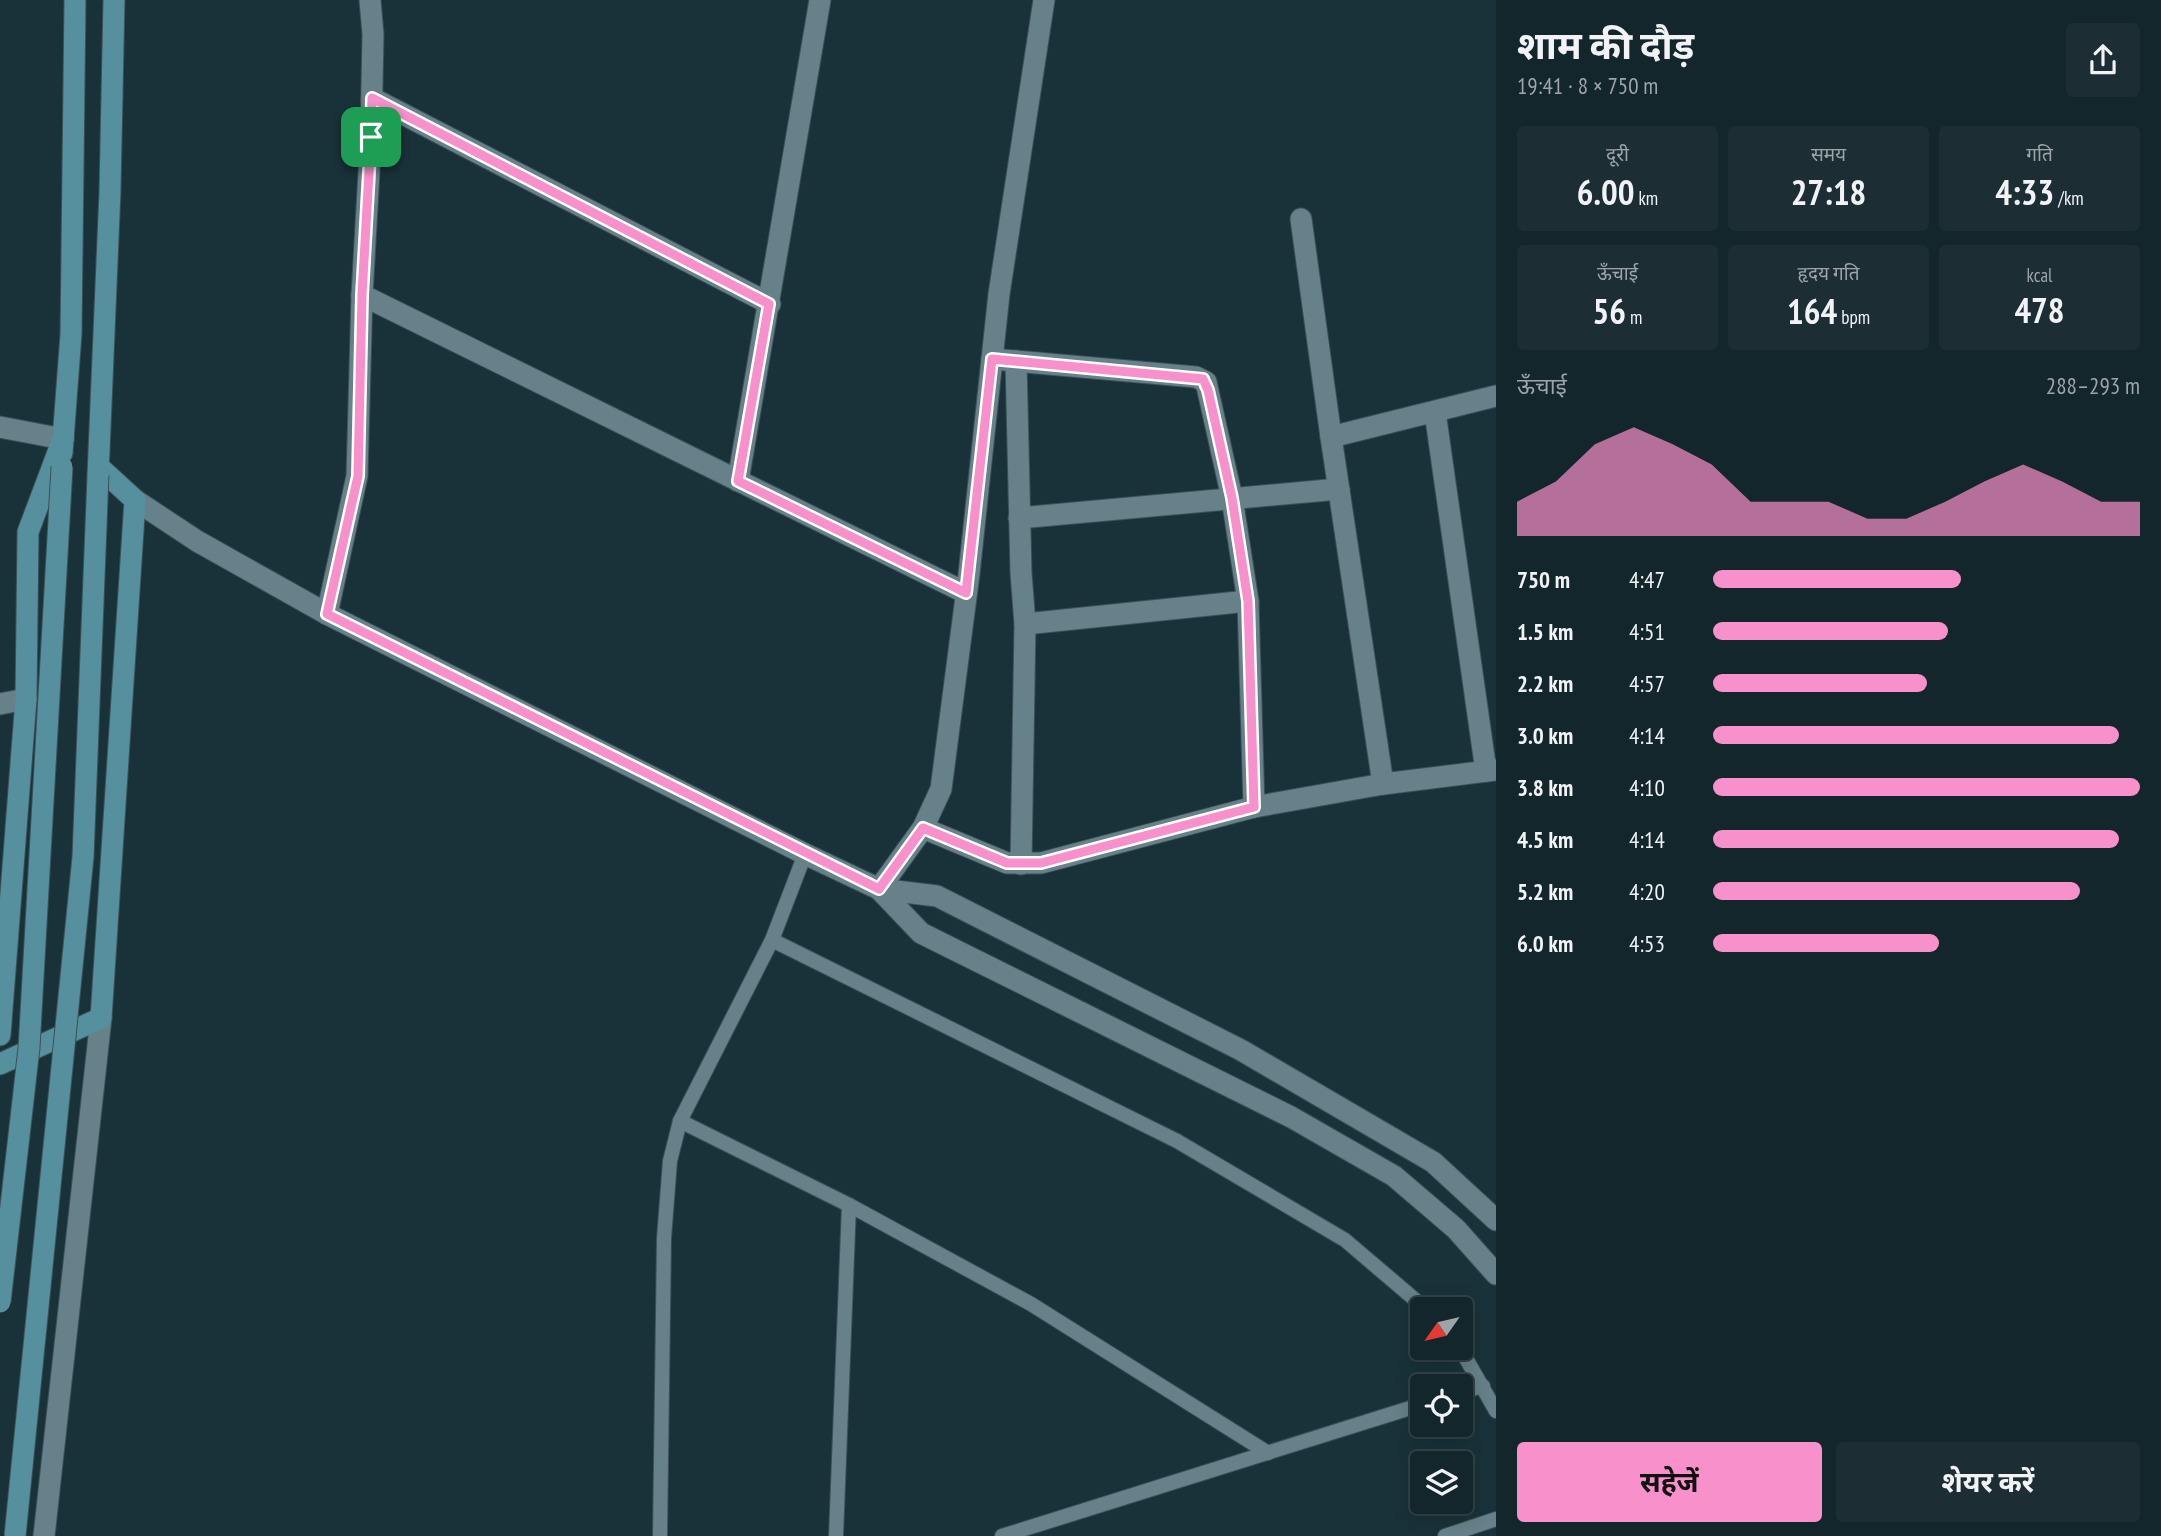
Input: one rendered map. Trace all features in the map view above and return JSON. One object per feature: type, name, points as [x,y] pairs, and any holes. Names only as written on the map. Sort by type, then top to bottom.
[{"type":"main road","points":[[0,1302],[29,1048],[71,334],[75,0]]},
{"type":"main road","points":[[15,1536],[83,857],[110,191],[114,0]]},
{"type":"main road","points":[[0,1035],[26,699],[28,532],[63,439]]},
{"type":"main road","points":[[0,1064],[101,1018],[135,500],[98,471]]},
{"type":"street","points":[[327,614],[358,476],[362,295],[372,98],[373,34],[370,0]]},
{"type":"street","points":[[738,481],[820,0]]},
{"type":"street","points":[[879,889],[923,828],[942,789],[999,293],[1044,0]]},
{"type":"street","points":[[372,98],[769,304]]},
{"type":"street","points":[[1301,219],[1383,784]]},
{"type":"street","points":[[362,295],[966,593]]},
{"type":"street","points":[[992,359],[1203,379],[1208,390],[1232,498],[1248,601],[1254,807]]},
{"type":"street","points":[[1016,361],[1019,517],[1025,624],[1021,864]]},
{"type":"street","points":[[1331,437],[1496,396]]},
{"type":"street","points":[[923,828],[1007,863],[1041,863],[1254,807],[1383,784],[1491,771],[1435,412]]},
{"type":"street","points":[[0,427],[63,439]]},
{"type":"street","points":[[1019,517],[1339,489]]},
{"type":"street","points":[[135,500],[197,541],[327,614],[805,854],[879,889],[937,896],[1241,1050],[1433,1162],[1496,1220]]},
{"type":"street","points":[[1025,624],[1248,601]]},
{"type":"street","points":[[0,704],[26,699]]},
{"type":"street","points":[[879,889],[921,933],[1280,1111],[1394,1176],[1456,1228],[1496,1274]]},
{"type":"street","points":[[44,1536],[101,1018]]},
{"type":"lane","points":[[660,1536],[664,1238],[670,1161],[680,1121],[772,940],[805,854]]},
{"type":"lane","points":[[772,940],[1177,1141],[1345,1240],[1412,1297]]},
{"type":"lane","points":[[680,1121],[849,1205],[1031,1304],[1268,1453]]},
{"type":"lane","points":[[836,1536],[849,1205]]},
{"type":"lane","points":[[1468,1360],[1496,1411]]},
{"type":"lane","points":[[1473,1388],[1483,1385]]},
{"type":"lane","points":[[1002,1536],[1410,1408]]},
{"type":"lane","points":[[1445,1536],[1496,1519]]},
{"type":"route","points":[[372,98],[769,304],[738,481],[966,593],[992,359],[1203,379],[1208,390],[1232,498],[1248,601],[1254,807],[1041,863],[1007,863],[923,828],[879,889],[327,614],[358,476],[362,295],[371,137],[372,98]]}]
